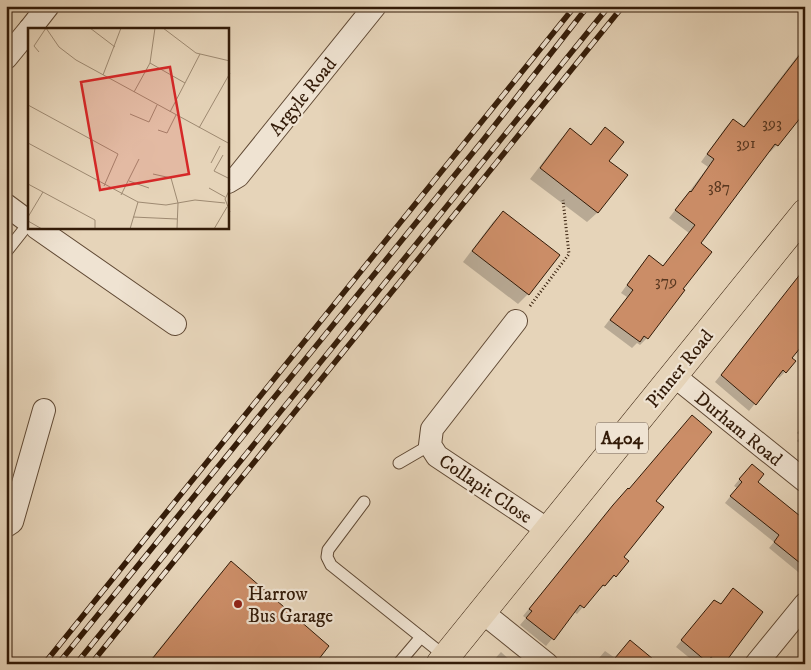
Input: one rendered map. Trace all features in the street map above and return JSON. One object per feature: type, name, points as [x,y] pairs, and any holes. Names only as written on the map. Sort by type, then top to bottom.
[{"type":"main road","name":"Pinner Road","points":[[443,660],[805,213]]},
{"type":"street","points":[[31,28],[48,6]]},
{"type":"street","name":"Argyle Road","points":[[229,181],[238,176],[375,6]]},
{"type":"street","points":[[6,58],[28,32]]},
{"type":"street","points":[[6,205],[28,221]]},
{"type":"street","points":[[38,229],[175,324]]},
{"type":"street","name":"Collapit Close","points":[[516,321],[432,429],[430,445],[437,456],[548,530]]},
{"type":"street","name":"Durham Road","points":[[672,375],[805,481]]},
{"type":"street","points":[[6,526],[12,522],[44,410]]},
{"type":"street","points":[[756,664],[805,604]]},
{"type":"street","points":[[482,612],[547,664]]},
{"type":"lane","points":[[6,252],[28,223]]},
{"type":"lane","points":[[399,463],[430,445]]},
{"type":"lane","points":[[364,502],[328,550],[331,565],[421,637],[443,660]]},
{"type":"lane","points":[[398,664],[421,637]]},
{"type":"path","points":[[516,321],[524,315],[569,254],[563,200]]},
{"type":"building","points":[[805,48],[805,112],[778,146],[775,144],[701,243],[712,252],[648,339],[644,336],[640,342],[610,320],[633,290],[627,285],[649,255],[663,266],[695,225],[675,210],[691,192],[714,159],[707,154],[733,119],[744,127]]},
{"type":"building","points":[[605,127],[624,142],[609,161],[628,175],[598,213],[540,168],[570,128],[591,145]]},
{"type":"building","points":[[503,211],[560,255],[529,295],[472,251]]},
{"type":"building","points":[[805,268],[805,342],[792,358],[796,361],[786,373],[783,370],[756,405],[721,375]]},
{"type":"building","points":[[692,415],[712,432],[656,501],[664,507],[624,557],[629,561],[616,577],[614,575],[605,586],[603,585],[584,608],[580,605],[554,640],[526,618],[532,611],[529,609],[613,505]]},
{"type":"building","points":[[752,464],[764,474],[758,482],[805,520],[805,567],[774,542],[779,535],[730,496],[742,482],[739,479]]},
{"type":"building","name":"Harrow Bus Garage","points":[[231,561],[329,646],[315,664],[148,664]]},
{"type":"building","points":[[733,588],[763,612],[724,664],[719,664],[711,657],[707,662],[681,640],[714,600],[721,604]]},
{"type":"building","points":[[630,640],[659,664],[610,664]]},
{"type":"railway","points":[[44,664],[575,6]]},
{"type":"railway","points":[[58,664],[484,139],[588,6]]},
{"type":"railway","points":[[76,664],[609,6]]},
{"type":"railway","points":[[91,664],[623,6]]},
{"type":"place","name":"Harrow Bus Garage","points":[[238,604]]}]
